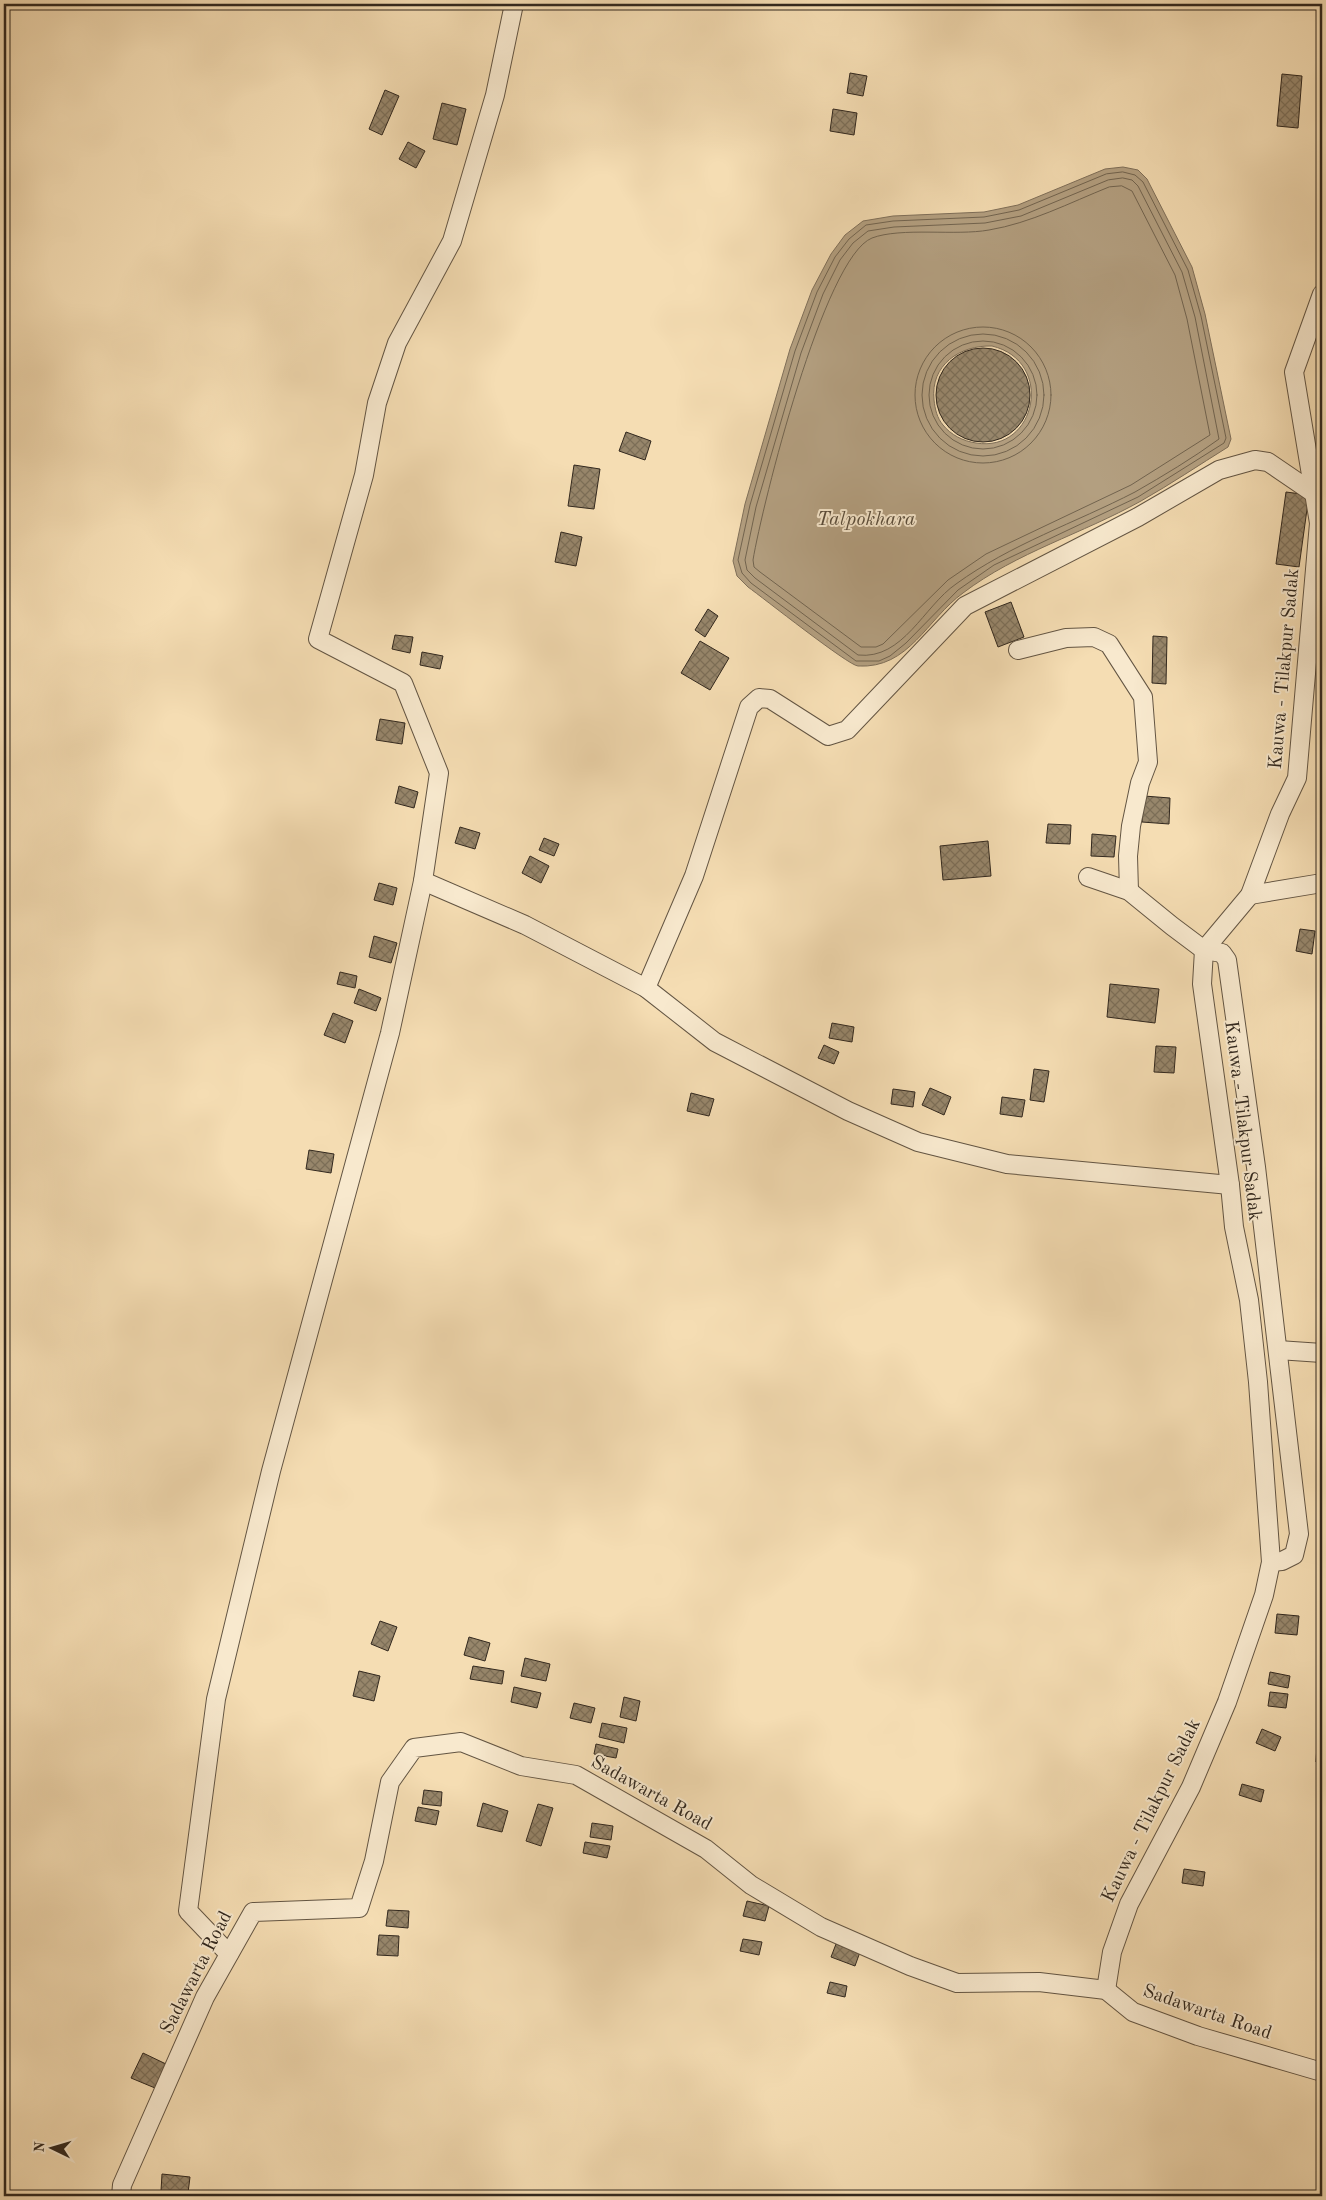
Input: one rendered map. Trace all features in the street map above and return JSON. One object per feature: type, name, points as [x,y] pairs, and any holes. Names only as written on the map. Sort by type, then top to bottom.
[{"type":"street","points":[[229,1954],[188,1911],[216,1699],[271,1471],[390,1033],[423,881],[439,773],[403,683],[318,639],[364,475],[377,403],[397,343],[452,240],[495,95],[514,4]]},
{"type":"street","name":"Kauwa - Tilakpur Sadak","points":[[1106,1990],[1112,1952],[1129,1904],[1191,1787],[1227,1702],[1264,1595],[1271,1562],[1258,1382],[1249,1300],[1234,1227],[1230,1185],[1202,984],[1204,950],[1250,895],[1280,814],[1297,778],[1319,523],[1294,372],[1322,294]]},
{"type":"street","points":[[646,988],[694,876],[749,707],[759,698],[770,699],[828,736],[847,730],[965,606],[1138,518],[1219,470],[1255,460],[1268,462],[1315,494]]},
{"type":"street","points":[[1018,650],[1066,638],[1094,637],[1109,644],[1143,697],[1148,762],[1140,783],[1131,826],[1128,856],[1129,891]]},
{"type":"street","points":[[1088,877],[1129,891],[1204,950],[1222,953],[1227,960],[1300,1534],[1294,1555],[1282,1561],[1271,1562]]},
{"type":"street","points":[[423,881],[525,926],[646,988],[715,1042],[848,1111],[918,1142],[1007,1164],[1230,1185]]},
{"type":"street","points":[[1250,895],[1322,883]]},
{"type":"street","points":[[1278,1350],[1322,1353]]},
{"type":"street","name":"Sadawarta Road","points":[[122,2196],[122,2185],[205,1996],[253,1912],[359,1908],[374,1862],[390,1782],[414,1748],[461,1742],[520,1766],[576,1775],[706,1849],[751,1884],[821,1927],[910,1966],[957,1983],[1039,1982],[1106,1990],[1133,2012],[1198,2036],[1322,2072]]},
{"type":"water","name":"Talpokhara","points":[[1123,167],[1138,170],[1147,179],[1192,267],[1205,314],[1231,439],[1228,447],[1119,513],[1027,555],[984,579],[950,604],[916,640],[891,660],[876,665],[858,666],[851,663],[748,587],[737,576],[733,561],[745,504],[790,349],[812,290],[831,254],[845,235],[863,221],[893,216],[984,212],[1018,205],[1105,169]],"holes":[[[992,346],[1012,355],[1025,369],[1031,386],[1030,404],[1024,421],[1013,434],[997,442],[971,442],[950,432],[939,419],[934,400],[934,388],[942,367],[959,353],[980,347]]]},
{"type":"building","points":[[850,73],[867,76],[863,96],[847,93]]},
{"type":"building","points":[[1282,74],[1302,76],[1298,128],[1277,126]]},
{"type":"building","points":[[385,90],[399,96],[382,135],[369,129]]},
{"type":"building","points":[[442,103],[466,109],[457,145],[433,139]]},
{"type":"building","points":[[833,109],[857,113],[854,135],[830,131]]},
{"type":"building","points":[[408,142],[425,151],[416,168],[399,159]]},
{"type":"building","points":[[983,348],[1001,352],[1016,362],[1026,377],[1030,395],[1026,413],[1016,428],[1001,438],[983,442],[965,438],[950,428],[940,413],[936,395],[940,377],[950,362],[965,352]]},
{"type":"building","points":[[626,432],[651,441],[645,460],[619,451]]},
{"type":"building","points":[[574,465],[600,469],[594,509],[568,506]]},
{"type":"building","points":[[1286,492],[1309,495],[1299,567],[1276,564]]},
{"type":"building","points":[[561,532],[582,537],[576,566],[555,562]]},
{"type":"building","points":[[1011,602],[1024,637],[998,647],[985,612]]},
{"type":"building","points":[[708,609],[718,616],[705,637],[695,630]]},
{"type":"building","points":[[395,635],[413,637],[410,653],[392,649]]},
{"type":"building","points":[[1153,636],[1167,637],[1166,684],[1152,683]]},
{"type":"building","points":[[700,641],[729,658],[710,690],[681,673]]},
{"type":"building","points":[[422,652],[443,656],[440,669],[420,665]]},
{"type":"building","points":[[380,719],[405,723],[402,744],[376,740]]},
{"type":"building","points":[[399,786],[418,792],[414,808],[395,803]]},
{"type":"building","points":[[1144,796],[1170,798],[1169,824],[1142,822]]},
{"type":"building","points":[[1048,824],[1071,825],[1070,844],[1046,843]]},
{"type":"building","points":[[460,827],[480,833],[475,849],[455,843]]},
{"type":"building","points":[[1092,834],[1116,836],[1114,857],[1091,856]]},
{"type":"building","points":[[544,838],[559,844],[554,856],[539,850]]},
{"type":"building","points":[[988,841],[991,876],[943,880],[940,846]]},
{"type":"building","points":[[530,856],[549,866],[541,883],[522,873]]},
{"type":"building","points":[[379,883],[397,888],[393,905],[374,900]]},
{"type":"building","points":[[1300,929],[1315,931],[1312,954],[1296,951]]},
{"type":"building","points":[[374,936],[397,943],[391,963],[369,957]]},
{"type":"building","points":[[340,972],[357,976],[355,988],[337,984]]},
{"type":"building","points":[[1110,984],[1159,989],[1155,1023],[1107,1017]]},
{"type":"building","points":[[359,989],[381,998],[376,1011],[354,1003]]},
{"type":"building","points":[[333,1013],[353,1021],[345,1043],[324,1035]]},
{"type":"building","points":[[832,1023],[854,1027],[852,1042],[829,1038]]},
{"type":"building","points":[[824,1045],[839,1052],[834,1064],[818,1058]]},
{"type":"building","points":[[1156,1046],[1176,1047],[1174,1073],[1154,1072]]},
{"type":"building","points":[[1034,1069],[1049,1071],[1044,1102],[1030,1100]]},
{"type":"building","points":[[930,1088],[951,1097],[944,1115],[922,1105]]},
{"type":"building","points":[[893,1089],[915,1092],[913,1107],[891,1104]]},
{"type":"building","points":[[691,1093],[714,1099],[709,1116],[687,1111]]},
{"type":"building","points":[[1002,1097],[1025,1100],[1022,1117],[1000,1114]]},
{"type":"building","points":[[309,1150],[334,1154],[331,1173],[306,1169]]},
{"type":"building","points":[[1277,1614],[1299,1616],[1297,1635],[1275,1633]]},
{"type":"building","points":[[380,1621],[397,1627],[388,1651],[371,1644]]},
{"type":"building","points":[[469,1637],[490,1643],[485,1661],[464,1655]]},
{"type":"building","points":[[525,1658],[550,1664],[546,1681],[521,1676]]},
{"type":"building","points":[[473,1666],[504,1671],[502,1684],[470,1679]]},
{"type":"building","points":[[359,1671],[380,1676],[374,1701],[353,1696]]},
{"type":"building","points":[[1270,1672],[1290,1676],[1288,1688],[1268,1684]]},
{"type":"building","points":[[514,1687],[541,1693],[537,1708],[511,1702]]},
{"type":"building","points":[[1270,1692],[1288,1694],[1286,1708],[1268,1706]]},
{"type":"building","points":[[624,1697],[640,1701],[636,1721],[620,1717]]},
{"type":"building","points":[[574,1703],[595,1708],[591,1723],[570,1718]]},
{"type":"building","points":[[602,1723],[627,1728],[624,1743],[599,1737]]},
{"type":"building","points":[[1262,1729],[1281,1737],[1275,1751],[1256,1743]]},
{"type":"building","points":[[596,1744],[618,1749],[616,1758],[594,1754]]},
{"type":"building","points":[[1317,1744],[1322,1744],[1322,1763],[1316,1762]]},
{"type":"building","points":[[1242,1784],[1264,1790],[1261,1802],[1239,1795]]},
{"type":"building","points":[[424,1790],[442,1792],[441,1806],[422,1804]]},
{"type":"building","points":[[483,1803],[508,1811],[502,1832],[477,1826]]},
{"type":"building","points":[[538,1804],[553,1808],[541,1846],[526,1841]]},
{"type":"building","points":[[418,1807],[439,1811],[436,1825],[415,1821]]},
{"type":"building","points":[[592,1823],[613,1826],[611,1840],[590,1837]]},
{"type":"building","points":[[585,1842],[610,1846],[607,1858],[583,1853]]},
{"type":"building","points":[[1184,1869],[1205,1872],[1203,1886],[1182,1883]]},
{"type":"building","points":[[747,1901],[769,1906],[765,1921],[743,1916]]},
{"type":"building","points":[[388,1910],[409,1911],[408,1928],[386,1926]]},
{"type":"building","points":[[379,1935],[399,1936],[398,1956],[377,1955]]},
{"type":"building","points":[[743,1939],[762,1942],[759,1955],[740,1951]]},
{"type":"building","points":[[836,1944],[860,1952],[855,1966],[831,1957]]},
{"type":"building","points":[[830,1982],[847,1986],[845,1997],[827,1993]]},
{"type":"building","points":[[143,2053],[166,2064],[155,2088],[131,2078]]},
{"type":"building","points":[[162,2174],[190,2177],[188,2193],[161,2191]]}]
